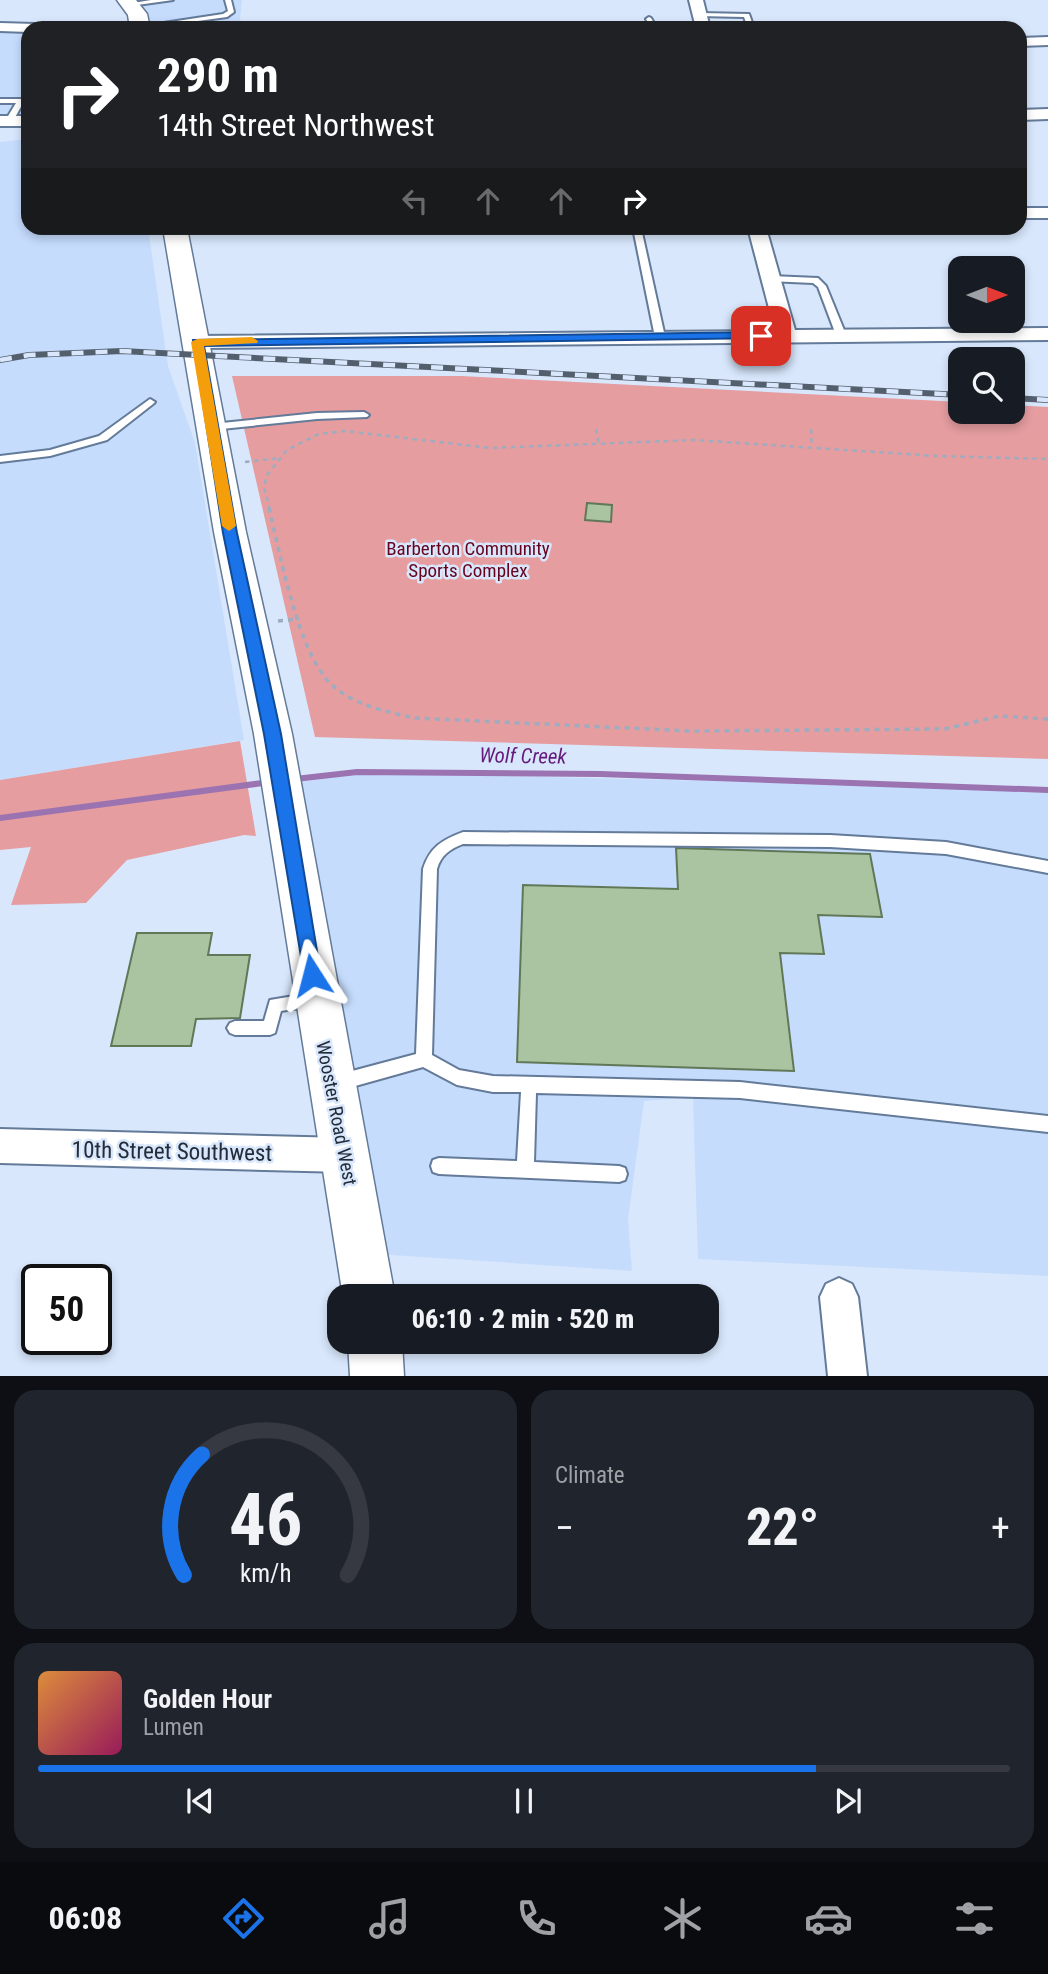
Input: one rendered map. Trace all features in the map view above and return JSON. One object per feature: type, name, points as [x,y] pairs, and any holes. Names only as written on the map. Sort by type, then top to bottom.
[{"type":"main road","points":[[128,2],[139,21]]},
{"type":"main road","name":"Wooster Road West","points":[[176,235],[230,533],[273,734],[316,999],[367,1284]]},
{"type":"main road","points":[[376,1354],[377,1376]]},
{"type":"street","points":[[696,0],[702,21]]},
{"type":"street","points":[[0,27],[21,28]]},
{"type":"street","points":[[1027,42],[1048,41]]},
{"type":"street","points":[[1027,115],[1048,114]]},
{"type":"street","points":[[1027,213],[1048,213]]},
{"type":"street","points":[[759,235],[786,335]]},
{"type":"street","points":[[197,342],[1048,334]]},
{"type":"street","name":"10th Street Southwest","points":[[0,1146],[345,1155]]},
{"type":"street","points":[[839,1297],[848,1376]]},
{"type":"lane","points":[[128,2],[170,0]]},
{"type":"lane","points":[[187,21],[226,16],[231,12],[228,0]]},
{"type":"lane","points":[[706,21],[728,15],[747,15],[749,21]]},
{"type":"lane","points":[[728,15],[730,21]]},
{"type":"lane","points":[[0,101],[21,101]]},
{"type":"lane","points":[[5,121],[21,104]]},
{"type":"lane","points":[[638,235],[660,337]]},
{"type":"lane","points":[[771,279],[815,280],[822,286],[841,335]]},
{"type":"lane","points":[[0,459],[50,453],[103,439],[150,402]]},
{"type":"lane","points":[[212,427],[317,416],[364,415]]},
{"type":"lane","points":[[424,1059],[430,869],[434,854],[463,838],[830,841],[946,848],[1048,867]]},
{"type":"lane","points":[[235,1028],[270,1028],[275,1006],[316,999]]},
{"type":"lane","points":[[331,1085],[424,1059],[457,1077],[493,1084],[740,1090],[1048,1125]]},
{"type":"lane","points":[[525,1170],[529,1084]]},
{"type":"lane","points":[[439,1166],[619,1174]]},
{"type":"path","points":[[596,429],[599,445]]},
{"type":"path","points":[[811,429],[812,446]]},
{"type":"path","points":[[1048,459],[937,456],[694,440],[490,448],[345,431],[309,438],[280,457],[267,475],[264,487],[276,547],[317,667],[332,685],[352,698],[382,710],[415,718],[737,731],[945,729],[999,716],[1048,719]]},
{"type":"path","points":[[245,462],[280,457]]},
{"type":"path","points":[[278,621],[299,619]]},
{"type":"shaded area","points":[[131,0],[242,0],[241,21],[142,21]]},
{"type":"shaded area","points":[[0,27],[21,28],[21,121],[0,121]]},
{"type":"shaded area","points":[[21,140],[21,235],[149,235],[168,366],[195,443],[244,740],[0,780],[0,142]]},
{"type":"shaded area","points":[[357,772],[1048,790],[1048,1276],[698,1259],[693,1097],[644,1101],[628,1219],[632,1271],[362,1253],[281,783]]},
{"type":"green space","name":"Barberton Community Sports Complex","points":[[232,376],[461,376],[948,401],[948,424],[1025,424],[1025,406],[1048,407],[1048,759],[315,737]]},
{"type":"green space","points":[[240,741],[256,836],[244,835],[127,860],[86,903],[11,905],[31,847],[0,850],[0,780]]},
{"type":"building","points":[[587,503],[612,505],[611,522],[585,520]]},
{"type":"building","points":[[676,848],[870,854],[882,917],[818,915],[824,954],[780,953],[794,1071],[517,1062],[523,885],[678,889]]},
{"type":"building","points":[[137,933],[212,933],[208,955],[250,955],[240,1018],[196,1019],[191,1046],[111,1046]]},
{"type":"waterway","name":"Wolf Creek","points":[[295,779],[357,772],[600,774],[1048,790]]},
{"type":"waterway","name":"Wolf Creek","points":[[0,818],[270,782]]},
{"type":"railway","points":[[0,360],[29,355],[122,351],[948,394]]},
{"type":"railway","points":[[1025,399],[1048,400]]},
{"type":"slow traffic","points":[[229,526],[197,342],[252,341]]},
{"type":"route","points":[[312,975],[273,734],[230,533],[197,342],[761,336]]}]
